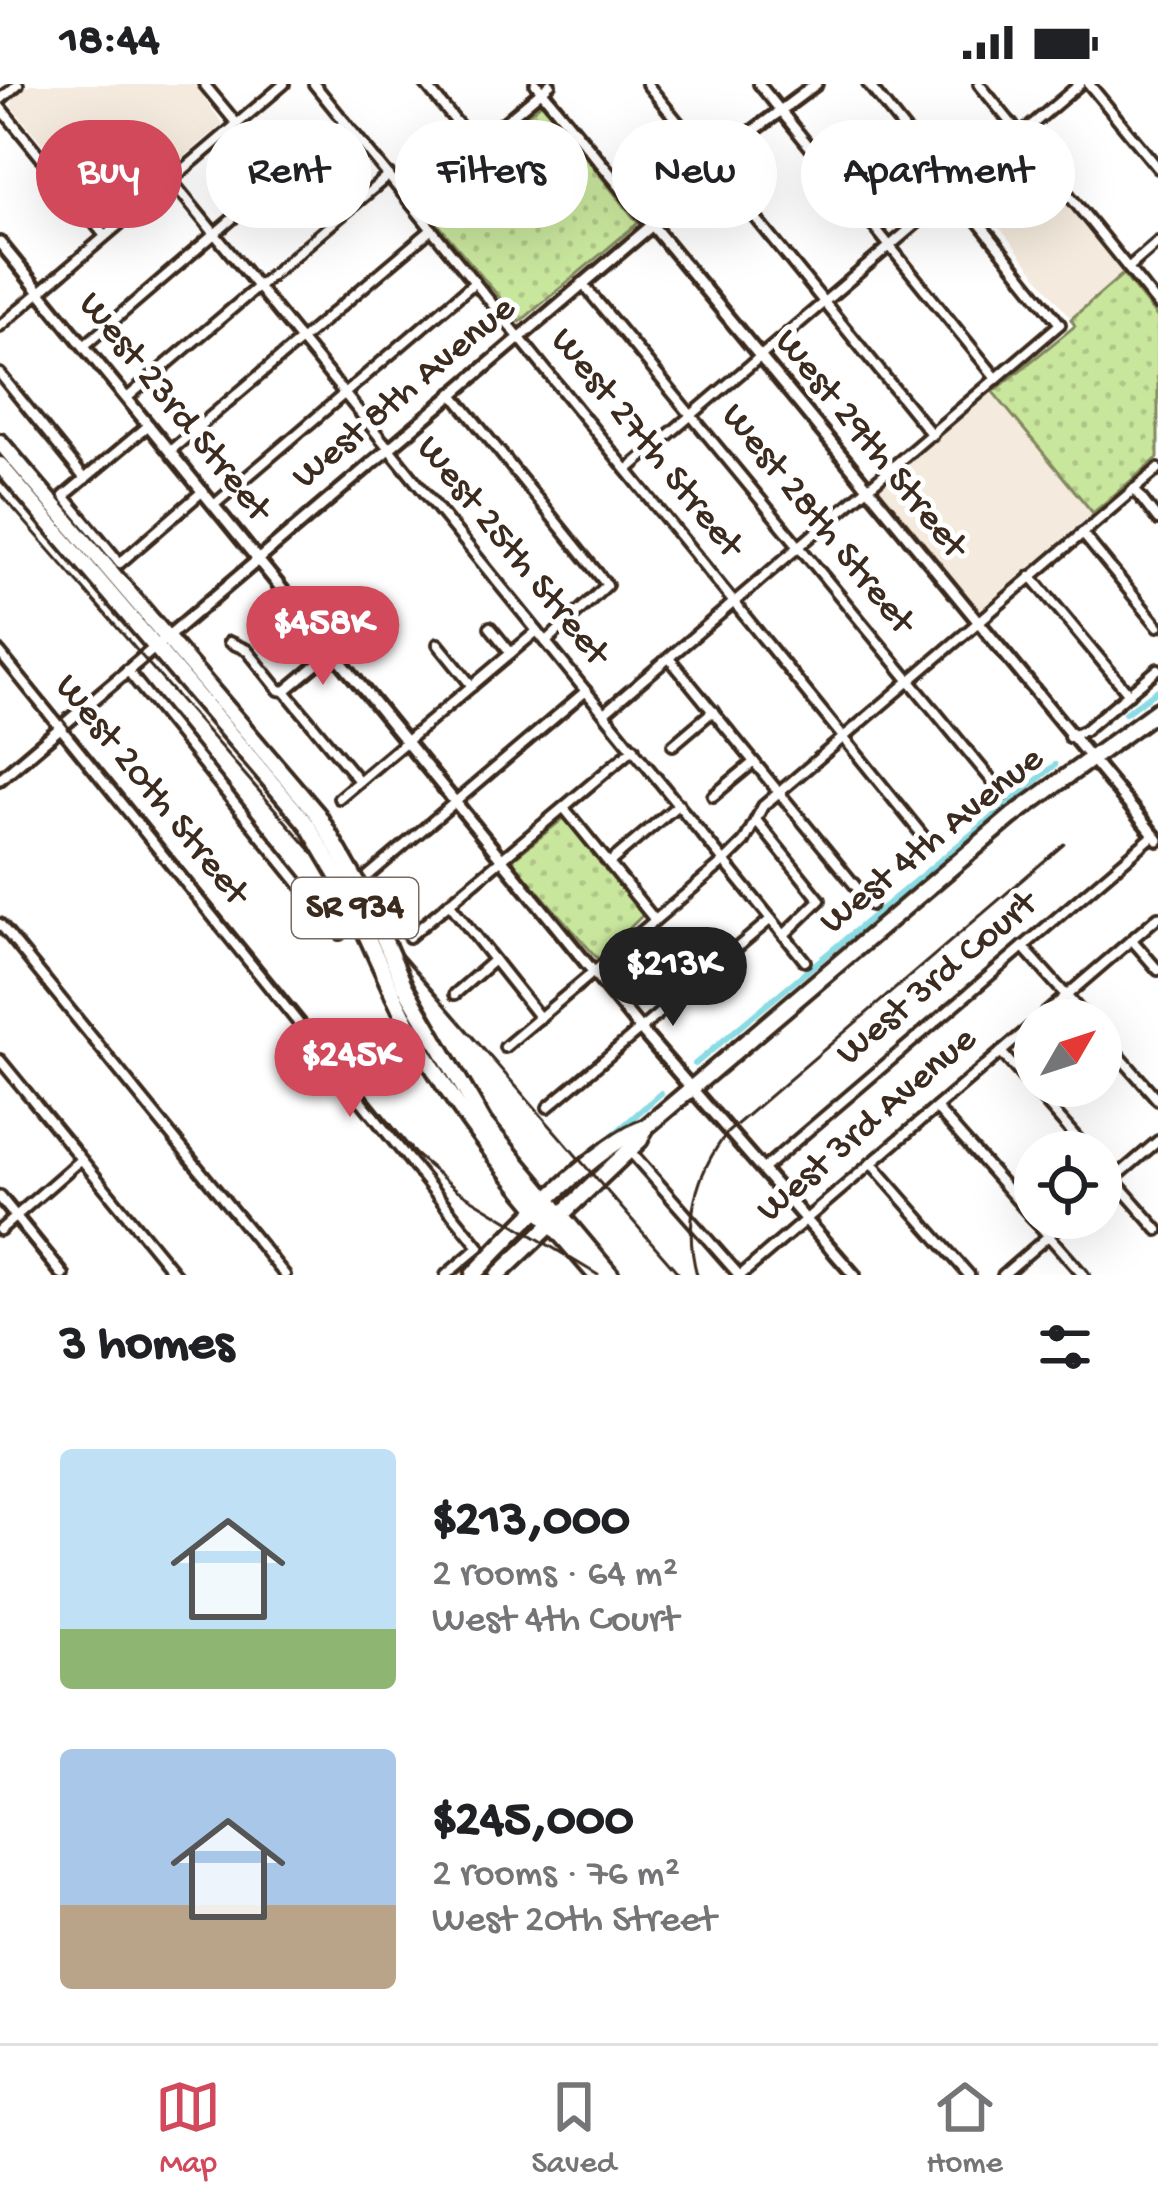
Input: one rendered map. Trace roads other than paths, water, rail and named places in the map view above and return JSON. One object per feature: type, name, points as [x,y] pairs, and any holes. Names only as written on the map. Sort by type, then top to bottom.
[{"type":"main road","name":"SR 934","points":[[0,442],[313,819],[366,898],[400,992],[464,1095],[543,1207],[610,1275]]},
{"type":"main road","name":"SR 934","points":[[0,465],[161,640]]},
{"type":"main road","name":"West 4th Avenue","points":[[498,1275],[690,1089],[950,867],[1158,710]]},
{"type":"main road","name":"West 4th Avenue","points":[[472,1275],[632,1131],[646,1127]]},
{"type":"main road","name":"SR 934","points":[[556,1221],[596,1275]]},
{"type":"street","points":[[19,84],[0,103],[105,236]]},
{"type":"street","points":[[204,84],[234,120]]},
{"type":"street","points":[[242,120],[284,84]]},
{"type":"street","name":"West 27th Street","points":[[314,84],[343,120]]},
{"type":"street","points":[[425,84],[455,120]]},
{"type":"street","points":[[647,84],[677,120]]},
{"type":"street","points":[[758,84],[998,379]]},
{"type":"street","name":"West 8th Avenue","points":[[772,120],[815,84]]},
{"type":"street","points":[[868,84],[898,120]]},
{"type":"street","points":[[979,84],[1009,120]]},
{"type":"street","points":[[1040,120],[1085,84],[1158,168]]},
{"type":"street","points":[[505,120],[543,86]]},
{"type":"street","name":"West 29th Street","points":[[543,86],[612,173]]},
{"type":"street","points":[[182,171],[206,150]]},
{"type":"street","name":"West 27th Street","points":[[371,153],[395,182]]},
{"type":"street","points":[[127,398],[389,175]]},
{"type":"street","name":"West 25th Street","points":[[182,194],[805,961]]},
{"type":"street","points":[[1075,202],[1158,304]]},
{"type":"street","points":[[0,326],[114,228]]},
{"type":"street","points":[[84,346],[222,228]]},
{"type":"street","name":"West 8th Avenue","points":[[0,779],[647,228]]},
{"type":"street","name":"West 29th Street","points":[[655,228],[1068,737],[1156,838]]},
{"type":"street","points":[[764,228],[932,435]]},
{"type":"street","points":[[627,470],[910,228]]},
{"type":"street","points":[[604,713],[1060,324],[985,228]]},
{"type":"street","points":[[170,451],[432,229]]},
{"type":"street","name":"West 27th Street","points":[[432,229],[928,842]]},
{"type":"street","points":[[1128,268],[1158,242]]},
{"type":"street","name":"West 23rd Street","points":[[0,243],[640,1029],[854,1275]]},
{"type":"street","points":[[214,505],[476,282]]},
{"type":"street","name":"West 28th Street","points":[[582,283],[1004,794]]},
{"type":"street","points":[[0,374],[85,479]]},
{"type":"street","points":[[452,392],[608,585],[546,642]]},
{"type":"street","points":[[149,424],[64,496],[120,563],[203,491]]},
{"type":"street","points":[[505,1048],[724,861],[744,842],[779,792],[1158,469]]},
{"type":"street","points":[[1133,489],[1158,520]]},
{"type":"street","points":[[1082,533],[1158,626]]},
{"type":"street","points":[[1031,576],[1129,694]]},
{"type":"street","points":[[490,627],[511,653]]},
{"type":"street","points":[[339,798],[537,631]]},
{"type":"street","points":[[229,642],[247,650],[359,781]]},
{"type":"street","points":[[438,644],[472,686]]},
{"type":"street","points":[[285,691],[333,651]]},
{"type":"street","name":"West 20th Street","points":[[0,653],[479,1247],[446,1275]]},
{"type":"street","points":[[669,658],[871,905]]},
{"type":"street","name":"West 4th Avenue","points":[[1068,737],[1105,715],[1158,669]]},
{"type":"street","points":[[127,670],[340,934]]},
{"type":"street","points":[[368,876],[586,691]]},
{"type":"street","points":[[673,745],[713,712]]},
{"type":"street","points":[[409,938],[634,748]]},
{"type":"street","points":[[713,796],[754,762]]},
{"type":"street","points":[[609,863],[679,804]]},
{"type":"street","points":[[564,808],[656,920]]},
{"type":"street","points":[[756,820],[820,900],[784,935]]},
{"type":"street","name":"West 3rd Court","points":[[762,1170],[1156,838]]},
{"type":"street","points":[[449,903],[540,1018]]},
{"type":"street","name":"West 3rd Avenue","points":[[1062,999],[1158,917]]},
{"type":"street","points":[[548,1107],[771,918]]},
{"type":"street","points":[[0,924],[285,1275]]},
{"type":"street","points":[[1132,940],[1158,970]]},
{"type":"street","points":[[1023,947],[1069,999]]},
{"type":"street","points":[[455,994],[494,960]]},
{"type":"street","name":"West 3rd Avenue","points":[[740,1275],[1014,1040]]},
{"type":"street","points":[[1001,1052],[1071,1131]]},
{"type":"street","points":[[1122,1059],[1158,1100]]},
{"type":"street","points":[[0,1060],[176,1275]]},
{"type":"street","points":[[936,1108],[1014,1197]]},
{"type":"street","points":[[1122,1172],[1158,1141]]},
{"type":"street","points":[[629,1150],[740,1275]]},
{"type":"street","points":[[0,1230],[80,1160]]},
{"type":"street","points":[[871,1163],[969,1275]]},
{"type":"street","points":[[1122,1188],[1158,1230]]},
{"type":"street","points":[[0,1198],[63,1275]]},
{"type":"street","points":[[1003,1275],[1045,1239]]},
{"type":"street","points":[[1051,1239],[1083,1275]]},
{"type":"waterway","points":[[1125,713],[1158,690]]},
{"type":"waterway","points":[[695,1064],[1055,765]]},
{"type":"waterway","points":[[611,1137],[661,1093]]},
{"type":"railway","points":[[0,493],[680,1275]]},
{"type":"railway","points":[[0,643],[415,1154],[457,1190],[598,1275]]},
{"type":"railway","points":[[697,1275],[691,1237],[695,1200],[707,1164],[728,1132],[1064,844]]}]
